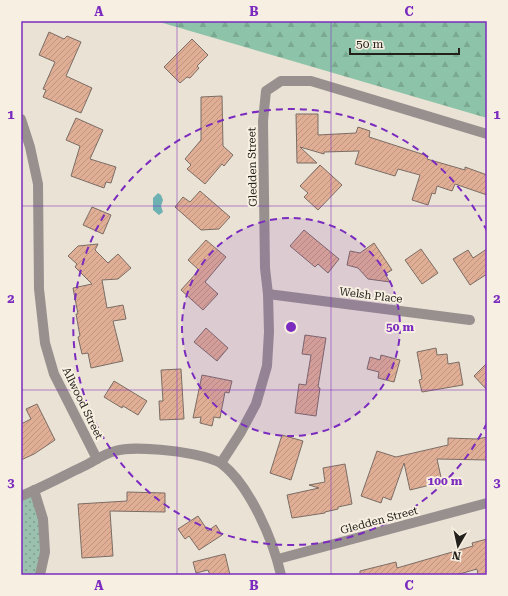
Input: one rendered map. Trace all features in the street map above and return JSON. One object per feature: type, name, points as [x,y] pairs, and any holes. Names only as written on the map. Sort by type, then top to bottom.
[{"type":"street","name":"Gledden Street","points":[[221,463],[241,432],[256,404],[267,366],[269,332],[268,294],[265,268],[263,121],[266,91],[280,81],[311,81],[487,134]]},
{"type":"street","name":"Allwood Street","points":[[21,119],[30,147],[38,184],[38,289],[45,343],[54,374],[98,459]]},
{"type":"street","name":"Welsh Place","points":[[268,294],[470,320]]},
{"type":"street","points":[[21,496],[114,451],[137,448],[173,450],[204,457],[221,463],[236,478],[247,493],[263,523],[278,560],[281,575]]},
{"type":"street","points":[[34,490],[43,519],[45,552],[40,575]]},
{"type":"street","name":"Gledden Street","points":[[278,560],[487,503]]},
{"type":"green space","points":[[156,21],[487,21],[487,118]]},
{"type":"green space","points":[[34,490],[43,519],[40,575],[21,575],[21,496]]},
{"type":"water","points":[[158,193],[161,195],[163,200],[161,206],[163,212],[159,215],[153,210],[153,198]]},
{"type":"building","points":[[49,32],[64,39],[67,36],[81,42],[66,76],[92,88],[81,113],[43,97],[46,90],[43,89],[55,62],[39,55]]},
{"type":"building","points":[[192,39],[208,55],[197,66],[199,68],[190,78],[187,77],[180,83],[164,67]]},
{"type":"building","points":[[222,96],[223,146],[233,155],[224,166],[222,164],[205,184],[187,169],[191,165],[185,159],[201,140],[201,97]]},
{"type":"building","points":[[296,114],[318,114],[318,135],[356,133],[358,127],[370,131],[369,137],[428,156],[427,159],[465,170],[465,167],[487,175],[487,195],[455,184],[452,191],[437,186],[435,194],[432,193],[428,205],[412,200],[420,175],[398,169],[395,176],[355,164],[359,151],[324,152],[324,154],[300,147],[317,163],[297,163]]},
{"type":"building","points":[[76,118],[103,130],[90,159],[116,167],[111,183],[106,182],[104,188],[71,176],[80,146],[66,140]]},
{"type":"building","points":[[320,165],[342,185],[318,210],[304,197],[308,193],[300,186]]},
{"type":"building","points":[[200,191],[230,217],[219,229],[201,230],[175,207],[183,197],[190,202]]},
{"type":"building","points":[[92,207],[111,215],[103,234],[83,225]]},
{"type":"building","points":[[304,230],[339,259],[328,273],[318,264],[315,267],[290,246]]},
{"type":"building","points":[[206,240],[226,257],[205,282],[218,294],[203,310],[181,290],[199,270],[188,260]]},
{"type":"building","points":[[374,243],[392,270],[385,274],[390,282],[368,279],[358,268],[347,265],[350,251],[360,253]]},
{"type":"building","points":[[98,244],[95,250],[108,263],[118,254],[131,268],[118,279],[102,280],[107,308],[123,305],[126,319],[113,321],[123,361],[91,368],[88,353],[82,354],[78,337],[80,336],[76,314],[78,314],[73,288],[92,284],[75,267],[77,264],[68,256],[78,246]]},
{"type":"building","points":[[421,249],[438,273],[422,284],[405,260]]},
{"type":"building","points":[[487,249],[487,274],[470,285],[453,259],[468,250],[473,258]]},
{"type":"building","points":[[206,328],[228,348],[217,361],[194,342]]},
{"type":"building","points":[[305,335],[326,338],[318,387],[320,388],[316,416],[295,413],[299,384],[306,385],[311,355],[302,354]]},
{"type":"building","points":[[436,348],[437,355],[447,354],[448,364],[459,362],[463,385],[422,392],[419,380],[422,379],[417,352]]},
{"type":"building","points":[[381,355],[400,360],[394,382],[378,378],[379,372],[367,369],[370,357],[380,360]]},
{"type":"building","points":[[487,363],[487,390],[474,376]]},
{"type":"building","points":[[181,369],[184,419],[160,420],[159,401],[163,401],[161,370]]},
{"type":"building","points":[[202,375],[232,381],[229,393],[225,392],[220,418],[214,417],[212,426],[200,423],[201,417],[193,418]]},
{"type":"building","points":[[114,381],[147,401],[138,415],[123,406],[122,408],[104,397]]},
{"type":"building","points":[[37,404],[55,440],[34,454],[21,460],[21,424],[31,419],[26,409]]},
{"type":"building","points":[[282,435],[303,441],[291,480],[270,473]]},
{"type":"building","points":[[487,437],[487,460],[437,459],[442,482],[410,490],[404,463],[391,500],[383,497],[381,503],[361,496],[377,451],[396,457],[448,445],[448,438],[477,439]]},
{"type":"building","points":[[345,464],[352,504],[338,507],[338,509],[325,513],[292,518],[287,495],[319,488],[309,485],[325,482],[323,468]]},
{"type":"building","points":[[127,492],[165,493],[165,512],[110,511],[113,556],[82,558],[78,504],[127,501]]},
{"type":"building","points":[[198,516],[208,531],[216,525],[222,535],[199,550],[189,536],[185,539],[178,529]]},
{"type":"building","points":[[487,539],[487,575],[478,575],[477,569],[456,575],[360,575],[360,571],[396,562],[397,568],[473,546],[472,543]]},
{"type":"building","points":[[225,554],[230,575],[210,575],[208,570],[196,573],[193,562]]}]
